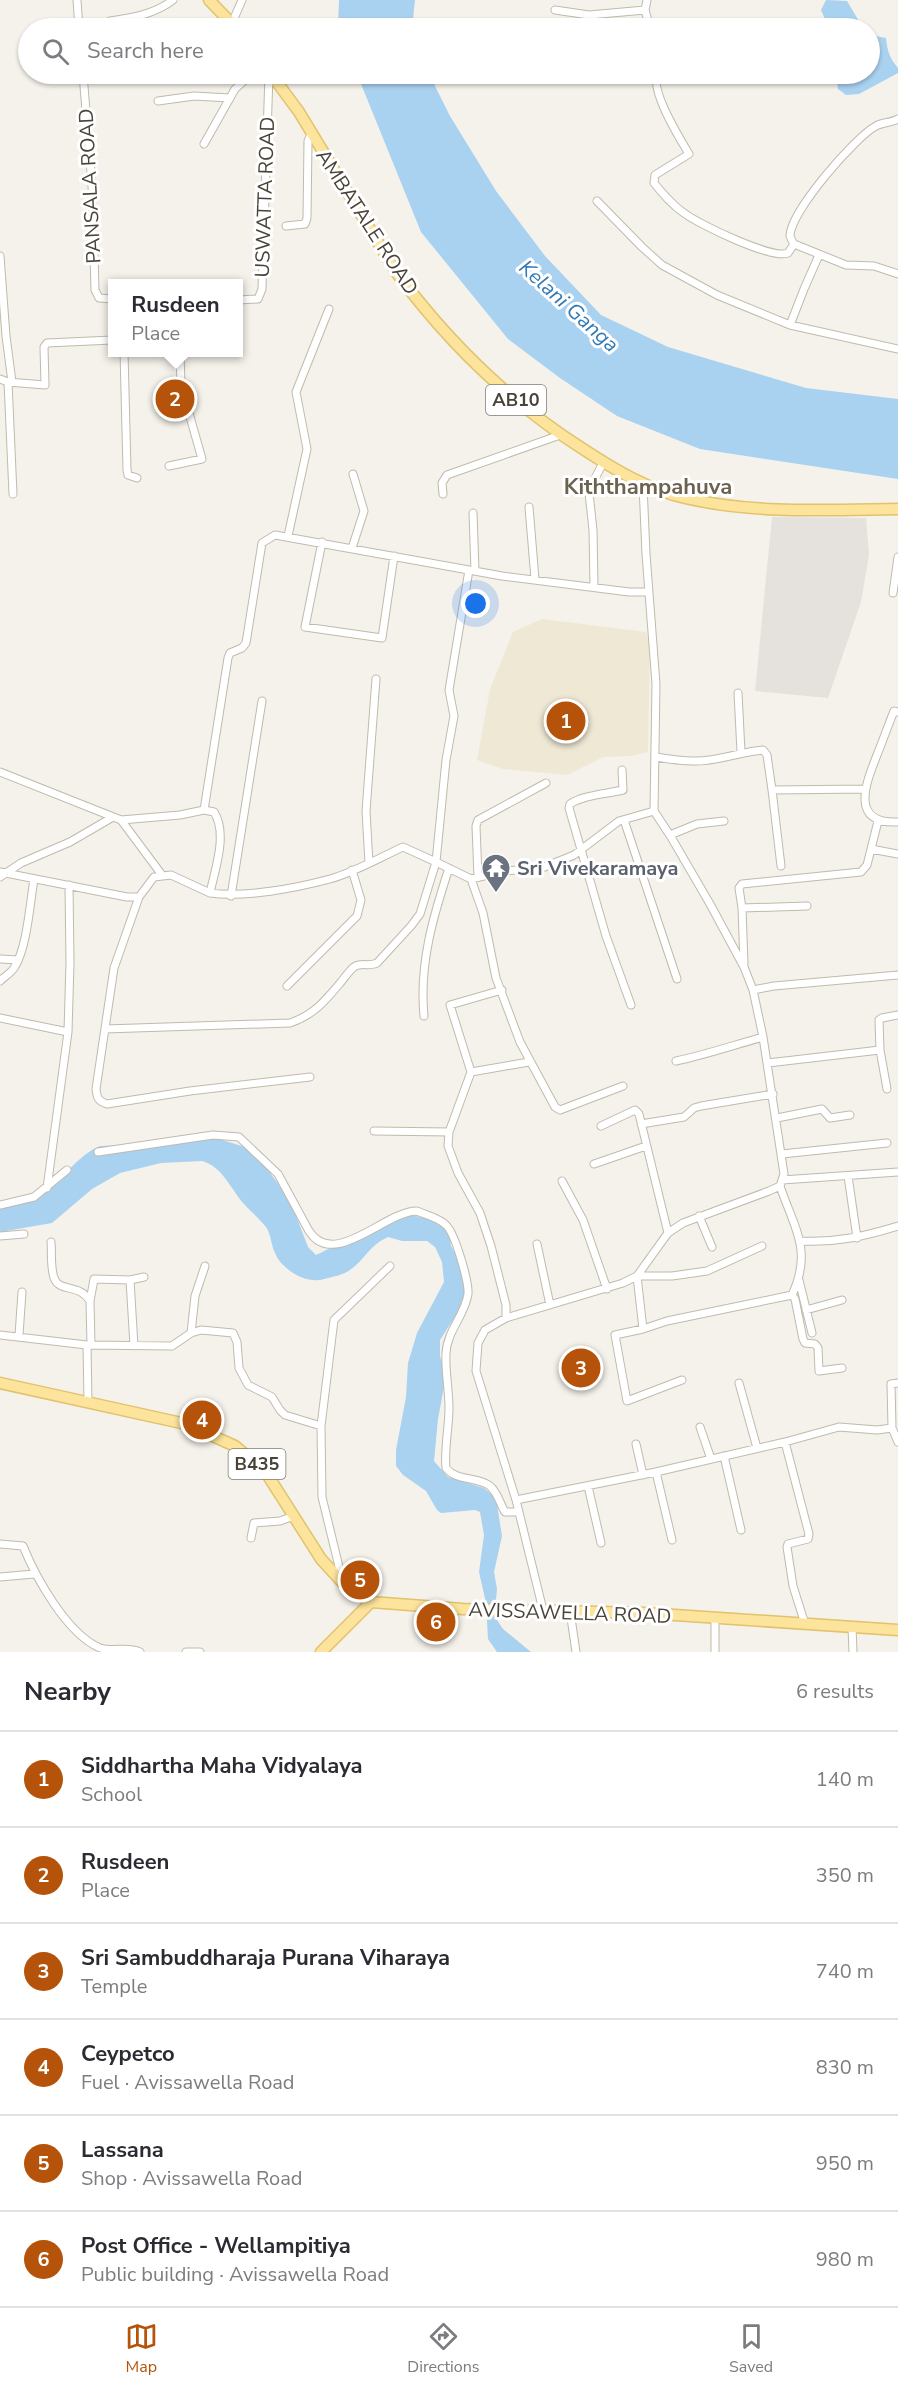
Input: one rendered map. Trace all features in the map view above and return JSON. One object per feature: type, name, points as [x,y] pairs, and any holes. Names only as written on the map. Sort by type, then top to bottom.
[{"type":"main road","points":[[209,0],[226,18]]},
{"type":"main road","name":"AMBATALE ROAD","points":[[278,84],[294,105],[396,272],[417,300],[465,356],[560,435],[603,463],[644,485],[686,498],[754,508],[898,509]]},
{"type":"main road","name":"AVISSAWELLA ROAD","points":[[0,1383],[186,1424],[235,1446],[265,1471],[321,1559],[343,1583],[371,1602],[463,1610],[570,1611],[898,1630]]},
{"type":"main road","points":[[321,1652],[371,1602]]},
{"type":"street","points":[[77,0],[78,18]]},
{"type":"street","points":[[130,18],[156,10],[173,0]]},
{"type":"street","points":[[236,18],[242,0]]},
{"type":"street","points":[[647,0],[645,10],[647,18]]},
{"type":"street","points":[[555,10],[589,15],[645,10]]},
{"type":"street","name":"PANSALA ROAD","points":[[84,84],[92,185],[95,290],[99,298],[108,299]]},
{"type":"street","points":[[204,144],[235,89],[241,84]]},
{"type":"street","name":"USWATTA ROAD","points":[[243,300],[258,299],[262,289],[270,84]]},
{"type":"street","points":[[655,84],[674,128],[689,154],[655,176],[654,183],[667,199],[685,214],[730,238],[784,255],[794,244]]},
{"type":"street","points":[[158,101],[194,96],[230,98]]},
{"type":"street","points":[[898,119],[877,125],[831,168],[807,199],[790,236],[794,244],[846,265],[874,266],[898,274]]},
{"type":"street","points":[[286,226],[300,226],[305,224],[307,218],[308,141],[311,134]]},
{"type":"street","points":[[597,201],[642,248],[662,265],[717,295],[790,325],[898,348]]},
{"type":"street","points":[[790,325],[819,255]]},
{"type":"street","points":[[0,256],[10,382],[13,494]]},
{"type":"street","points":[[288,536],[307,449],[296,393],[329,309]]},
{"type":"street","points":[[0,379],[45,385],[44,347],[50,341],[108,340]]},
{"type":"street","points":[[124,357],[127,470],[128,475],[137,478]]},
{"type":"street","points":[[169,466],[202,459],[181,385],[180,357]]},
{"type":"street","points":[[443,494],[442,483],[447,475],[560,435]]},
{"type":"street","points":[[594,586],[590,493],[603,463]]},
{"type":"street","points":[[352,548],[363,511],[353,474]]},
{"type":"street","points":[[644,485],[648,592],[656,684],[654,811],[670,835],[744,967],[753,990],[764,1037],[777,1119],[784,1174],[781,1183],[793,1224],[801,1241],[802,1260],[799,1280],[792,1295]]},
{"type":"street","points":[[529,507],[534,579]]},
{"type":"street","points":[[105,1029],[290,1023],[307,1017],[355,966],[361,964],[370,966],[377,963],[420,914],[436,862],[446,760],[454,717],[449,690],[472,570],[473,513]]},
{"type":"street","points":[[204,810],[228,658],[230,653],[242,648],[246,643],[262,543],[275,535],[472,570],[629,592],[648,592]]},
{"type":"street","points":[[322,542],[304,627],[382,638],[394,556]]},
{"type":"street","points":[[893,593],[898,557]]},
{"type":"street","points":[[369,863],[366,811],[376,679]]},
{"type":"street","points":[[738,693],[741,752]]},
{"type":"street","points":[[231,896],[262,701]]},
{"type":"street","points":[[898,712],[894,711],[864,789],[867,808],[878,821],[898,822]]},
{"type":"street","points":[[656,757],[694,761],[763,750],[767,754],[781,866]]},
{"type":"street","points":[[622,770],[623,790],[592,797],[581,797],[570,804],[580,850],[606,936],[631,1005]]},
{"type":"street","points":[[0,772],[122,820],[180,815],[204,810],[214,812],[219,820],[220,836],[210,893]]},
{"type":"street","points":[[546,783],[478,820],[476,826],[475,878],[496,978],[529,1062],[555,1107],[560,1110],[623,1086]]},
{"type":"street","points":[[772,790],[864,789]]},
{"type":"street","points":[[310,1077],[190,1091],[107,1104],[101,1102],[97,1097],[96,1089],[114,968],[139,897],[154,877],[171,875],[210,893],[231,896],[248,895],[331,879],[403,847],[475,878],[505,871],[542,868],[580,850],[624,820],[654,811]]},
{"type":"street","points":[[0,878],[21,863],[70,842],[113,817]]},
{"type":"street","points":[[122,820],[162,875]]},
{"type":"street","points":[[624,820],[677,979]]},
{"type":"street","points":[[670,835],[697,824],[724,821]]},
{"type":"street","points":[[744,967],[740,888],[742,884],[861,872],[865,870],[878,821]]},
{"type":"street","points":[[871,849],[898,854]]},
{"type":"street","points":[[424,1016],[421,991],[423,963],[436,908],[449,868]]},
{"type":"street","points":[[286,986],[357,916],[361,900],[352,870]]},
{"type":"street","points":[[4,873],[127,897],[139,897]]},
{"type":"street","points":[[0,981],[14,969],[18,960],[27,929],[34,879]]},
{"type":"street","points":[[46,1188],[68,1032],[69,885]]},
{"type":"street","points":[[742,908],[807,906]]},
{"type":"street","points":[[0,959],[18,960]]},
{"type":"street","points":[[753,990],[898,975]]},
{"type":"street","points":[[502,990],[450,1005],[471,1072],[449,1132],[448,1146],[458,1173],[480,1214],[491,1246],[506,1305],[506,1317]]},
{"type":"street","points":[[887,1089],[880,1050],[879,1020],[882,1017],[898,1015]]},
{"type":"street","points":[[0,1018],[68,1032]]},
{"type":"street","points":[[676,1061],[698,1057],[711,1051],[764,1037]]},
{"type":"street","points":[[768,1063],[880,1050]]},
{"type":"street","points":[[471,1072],[529,1062]]},
{"type":"street","points":[[642,1124],[684,1117],[694,1108],[701,1106],[773,1094]]},
{"type":"street","points":[[777,1119],[822,1109],[830,1118],[850,1115]]},
{"type":"street","points":[[601,1126],[635,1110],[639,1114],[668,1233]]},
{"type":"street","points":[[374,1131],[449,1132]]},
{"type":"street","points":[[98,1152],[213,1135],[239,1137],[278,1174],[309,1231],[314,1238],[324,1244],[340,1243],[382,1225],[398,1214],[412,1211],[417,1211],[445,1224],[450,1230],[460,1255],[468,1294],[461,1314],[448,1337],[446,1354],[449,1410],[446,1467],[456,1476],[490,1486],[505,1512],[518,1512]]},
{"type":"street","points":[[782,1154],[887,1143]]},
{"type":"street","points":[[594,1164],[646,1146]]},
{"type":"street","points":[[0,1205],[34,1197],[67,1170]]},
{"type":"street","points":[[643,1329],[637,1276],[668,1233],[699,1216],[769,1191],[781,1183],[898,1172]]},
{"type":"street","points":[[848,1176],[857,1238]]},
{"type":"street","points":[[562,1181],[583,1220],[607,1289]]},
{"type":"street","points":[[699,1216],[712,1247]]},
{"type":"street","points":[[801,1241],[827,1242],[857,1238],[898,1227]]},
{"type":"street","points":[[0,1236],[24,1234]]},
{"type":"street","points":[[51,1242],[54,1279],[60,1286],[81,1291],[90,1301]]},
{"type":"street","points":[[537,1244],[550,1305]]},
{"type":"street","points":[[543,1610],[516,1500],[476,1371],[478,1342],[485,1330],[506,1317],[607,1289],[637,1276],[672,1276],[707,1270],[762,1246]]},
{"type":"street","points":[[191,1333],[195,1296],[205,1266]]},
{"type":"street","points":[[343,1583],[322,1497],[321,1426],[334,1320],[390,1266]]},
{"type":"street","points":[[88,1403],[90,1301],[94,1279],[130,1280],[144,1277]]},
{"type":"street","points":[[130,1280],[134,1346]]},
{"type":"street","points":[[799,1280],[812,1333]]},
{"type":"street","points":[[19,1335],[22,1292]]},
{"type":"street","points":[[682,1380],[627,1401],[615,1335],[667,1321],[792,1295]]},
{"type":"street","points":[[792,1295],[795,1299],[803,1339],[806,1343],[815,1344],[818,1348],[819,1371],[842,1368]]},
{"type":"street","points":[[806,1310],[842,1300]]},
{"type":"street","points":[[0,1335],[19,1335],[89,1345],[172,1346],[191,1333],[201,1330],[233,1333],[237,1342],[238,1368],[248,1385],[272,1396],[279,1410],[285,1414],[321,1426]]},
{"type":"street","points":[[739,1383],[757,1448]]},
{"type":"street","points":[[898,1383],[891,1384],[892,1428],[898,1442]]},
{"type":"street","points":[[700,1427],[711,1459]]},
{"type":"street","points":[[516,1500],[643,1475],[839,1427],[877,1430],[892,1428]]},
{"type":"street","points":[[785,1442],[809,1534],[808,1539],[789,1544],[787,1547],[794,1586],[805,1624]]},
{"type":"street","points":[[636,1444],[643,1475]]},
{"type":"street","points":[[724,1456],[741,1530]]},
{"type":"street","points":[[656,1472],[672,1540]]},
{"type":"street","points":[[588,1486],[601,1543]]},
{"type":"street","points":[[251,1538],[254,1523],[279,1521],[294,1516]]},
{"type":"street","points":[[0,1544],[23,1546],[34,1574],[54,1605],[75,1629],[99,1648],[140,1652]]},
{"type":"street","points":[[0,1577],[34,1574]]},
{"type":"street","points":[[570,1611],[576,1652]]},
{"type":"street","points":[[715,1618],[715,1652]]},
{"type":"street","points":[[852,1627],[853,1652]]},
{"type":"street","points":[[186,1652],[200,1652]]},
{"type":"shaded area","points":[[772,517],[866,518],[869,555],[861,602],[828,698],[755,691]]},
{"type":"shaded area","points":[[542,619],[646,632],[650,643],[648,752],[631,756],[603,757],[567,775],[503,769],[477,760],[490,689],[513,632]]},
{"type":"water","points":[[339,0],[415,0],[413,18],[338,18]]},
{"type":"water","points":[[826,0],[847,1],[857,18],[825,18],[821,10]]},
{"type":"water","points":[[880,37],[886,38],[889,54],[898,68],[898,73],[880,83]]},
{"type":"water","name":"Kelani Ganga","points":[[361,84],[434,84],[450,116],[496,191],[545,256],[601,315],[668,347],[806,388],[898,399],[898,479],[700,449],[617,416],[560,378],[508,339],[421,232]]},
{"type":"water","points":[[837,84],[878,84],[859,94],[846,95],[838,89]]},
{"type":"water","points":[[216,1138],[248,1148],[260,1159],[290,1200],[308,1247],[316,1255],[400,1216],[417,1216],[449,1231],[451,1246],[462,1265],[465,1293],[458,1312],[440,1340],[440,1356],[446,1376],[438,1419],[434,1461],[448,1477],[484,1488],[496,1498],[502,1536],[494,1572],[497,1589],[495,1610],[497,1620],[503,1629],[531,1652],[497,1652],[488,1639],[486,1603],[479,1572],[484,1535],[480,1512],[475,1510],[441,1513],[426,1491],[403,1475],[396,1466],[396,1450],[406,1397],[408,1363],[417,1333],[444,1282],[442,1262],[435,1247],[427,1241],[402,1241],[388,1237],[376,1245],[356,1266],[344,1273],[317,1280],[303,1278],[283,1265],[275,1253],[266,1227],[243,1203],[221,1173],[202,1161],[161,1163],[120,1173],[92,1189],[52,1223],[0,1232],[0,1207],[37,1197],[93,1149],[100,1146],[177,1143]]},
{"type":"place","name":"Rusdeen","points":[[175,399]]},
{"type":"place","name":"Siddhartha Maha Vidyalaya","points":[[566,721]]},
{"type":"place","name":"Sri Vivekaramaya","points":[[496,894]]},
{"type":"place","name":"Sri Sambuddharaja Purana Viharaya","points":[[581,1368]]},
{"type":"place","name":"Ceypetco","points":[[202,1420]]},
{"type":"place","name":"Lassana","points":[[360,1580]]},
{"type":"place","name":"Post Office - Wellampitiya","points":[[436,1622]]},
{"type":"district","name":"Kiththampahuva","points":[[648,487]]}]
